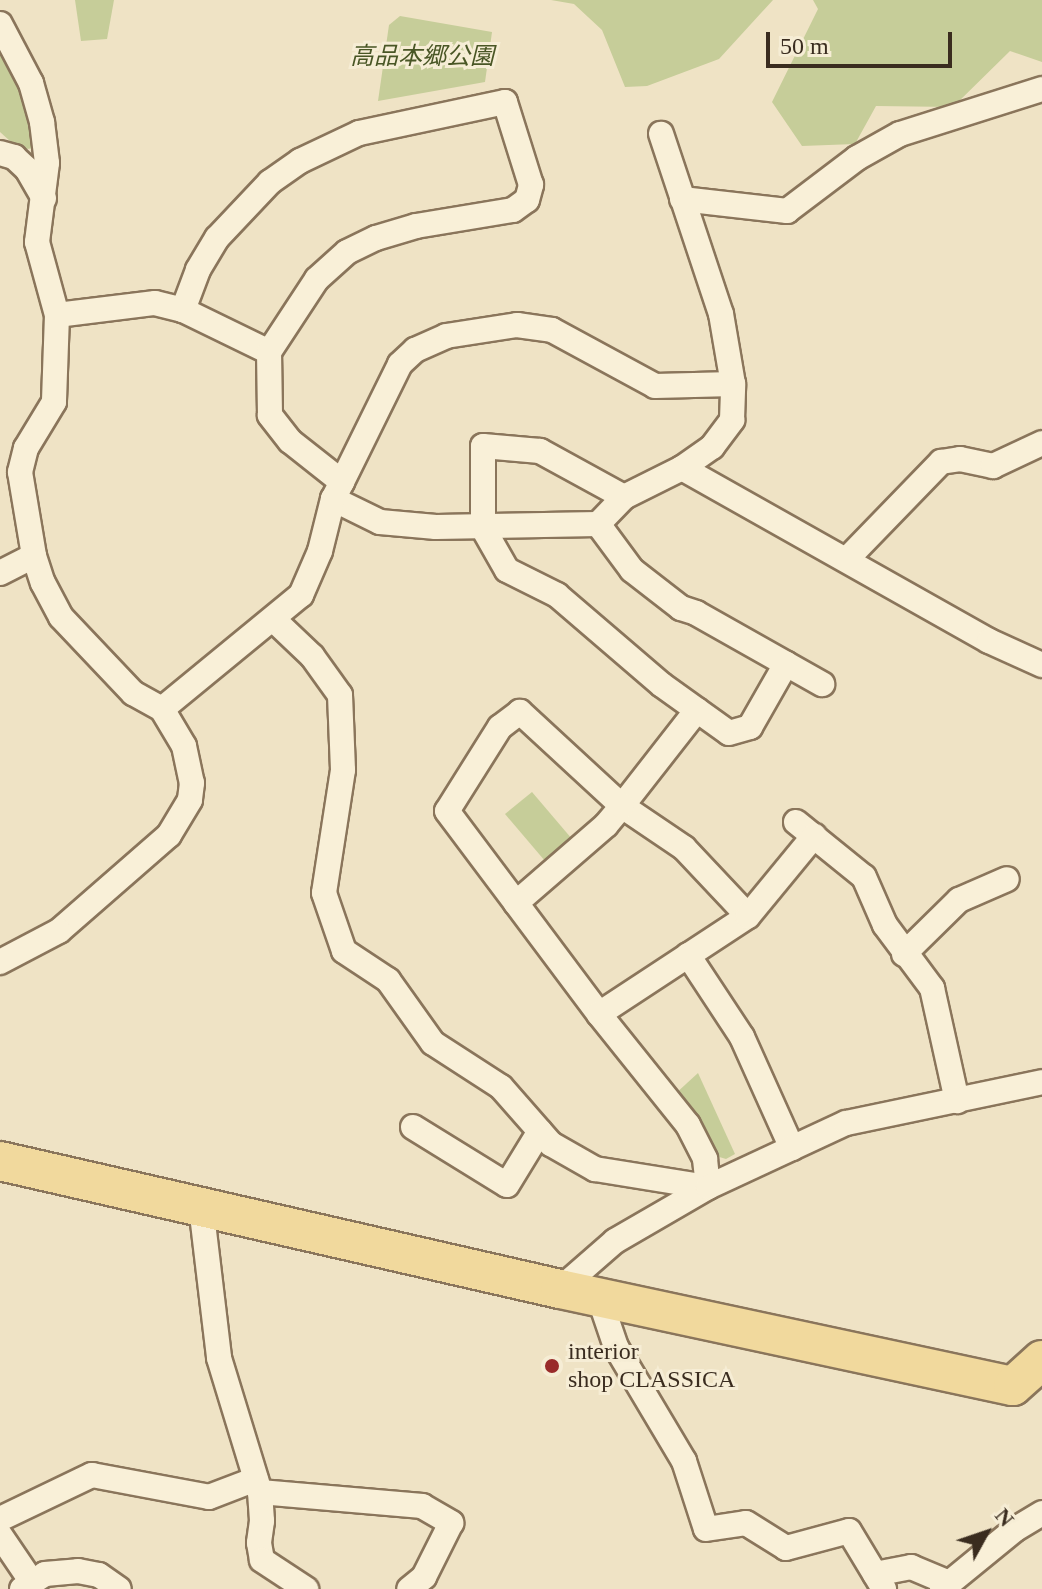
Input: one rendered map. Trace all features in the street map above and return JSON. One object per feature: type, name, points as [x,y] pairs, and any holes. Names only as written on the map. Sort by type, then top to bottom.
[{"type":"main road","points":[[0,1161],[560,1289],[1013,1386],[1042,1360]]},
{"type":"street","points":[[0,24],[31,83],[42,122],[47,163],[37,242],[57,315],[54,402],[26,448],[20,472],[34,556],[43,583],[61,617],[133,693],[162,709],[184,746],[192,783],[190,800],[169,835],[68,924],[0,962]]},
{"type":"street","points":[[682,199],[787,211],[857,158],[900,134],[1042,89]]},
{"type":"street","points":[[183,310],[198,270],[217,238],[270,182],[300,161],[359,133],[505,102],[531,185],[527,200],[513,210],[416,226],[376,238],[347,252],[317,279],[269,352],[270,415],[290,441],[337,490],[380,522],[483,528],[598,524],[624,497],[682,468],[712,447],[732,420],[733,384],[721,314],[661,134]]},
{"type":"street","points":[[0,153],[14,157],[27,169],[44,199]]},
{"type":"street","points":[[57,315],[155,303],[183,310],[269,352]]},
{"type":"street","points":[[162,709],[301,595],[320,551],[337,490],[400,364],[415,350],[446,336],[517,325],[552,330],[655,386],[733,384]]},
{"type":"street","points":[[848,558],[941,462],[960,459],[993,466],[1042,443]]},
{"type":"street","points":[[624,497],[540,451],[483,446],[483,528],[507,570],[557,595],[662,685],[729,733],[750,727],[786,664]]},
{"type":"street","points":[[682,468],[848,558],[989,641],[1042,665]]},
{"type":"street","points":[[598,524],[632,570],[681,608],[822,684]]},
{"type":"street","points":[[0,573],[34,556]]},
{"type":"street","points":[[273,619],[312,656],[340,695],[343,770],[324,893],[344,951],[388,980],[433,1043],[501,1087],[551,1144],[595,1169],[708,1187]]},
{"type":"street","points":[[516,903],[606,825],[697,710]]},
{"type":"street","points":[[708,1187],[705,1159],[688,1125],[599,1014],[447,811],[500,727],[520,712],[622,806],[684,848],[748,916]]},
{"type":"street","points":[[599,1014],[748,916],[805,829],[864,877],[885,925],[932,988],[957,1101]]},
{"type":"street","points":[[904,954],[959,900],[1007,879]]},
{"type":"street","points":[[688,955],[742,1037],[792,1148]]},
{"type":"street","points":[[560,1289],[615,1241],[708,1187],[846,1123],[1042,1082]]},
{"type":"street","points":[[413,1127],[507,1185],[540,1131]]},
{"type":"street","points":[[201,1206],[219,1358],[258,1486],[262,1560],[306,1589]]},
{"type":"street","points":[[599,1297],[616,1347],[684,1461],[706,1529],[746,1523],[786,1548],[849,1531],[879,1582],[911,1567],[946,1586],[1014,1530],[1042,1513]]},
{"type":"street","points":[[0,1519],[92,1475],[209,1497],[258,1486],[422,1506],[451,1523],[424,1577],[409,1589]]},
{"type":"street","points":[[0,1535],[27,1585],[45,1574],[78,1571],[99,1575],[119,1589]]},
{"type":"green space","points":[[75,0],[114,0],[107,39],[81,41]]},
{"type":"green space","points":[[551,0],[773,0],[719,59],[647,86],[625,87],[602,30],[574,4]]},
{"type":"green space","points":[[813,0],[1042,0],[1042,62],[1010,51],[953,107],[876,106],[855,144],[802,146],[772,102],[818,9]]},
{"type":"green space","name":"高品本郷公園","points":[[400,16],[492,32],[485,82],[378,101],[389,25]]},
{"type":"green space","points":[[0,44],[13,65],[37,130],[34,148],[20,150],[0,132]]},
{"type":"green space","points":[[532,792],[572,839],[545,861],[505,814]]},
{"type":"green space","points":[[698,1073],[735,1154],[726,1159],[716,1156],[674,1095]]},
{"type":"place","name":"interior shop CLASSICA","points":[[552,1366]]}]
